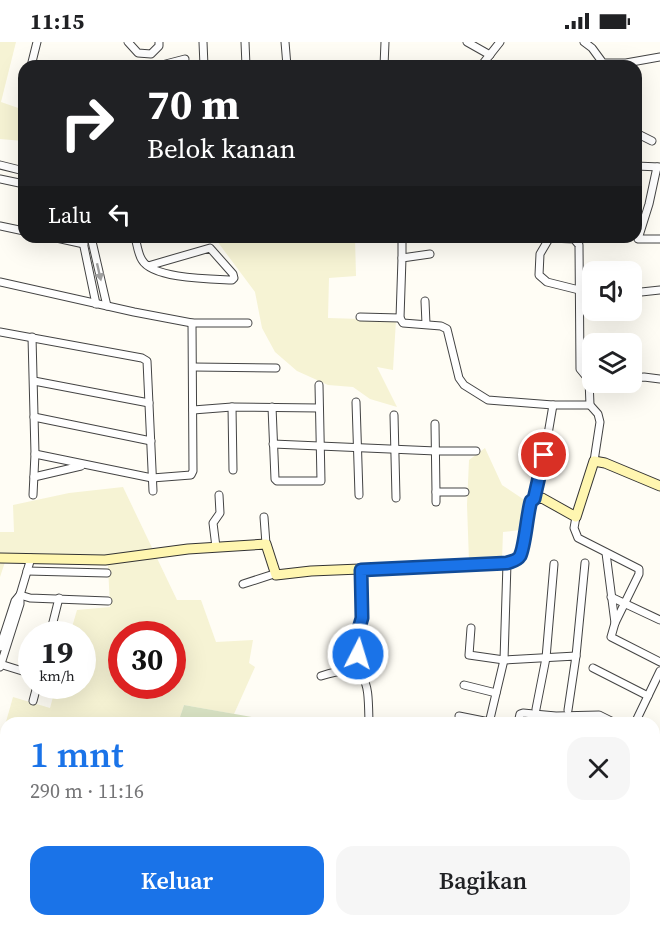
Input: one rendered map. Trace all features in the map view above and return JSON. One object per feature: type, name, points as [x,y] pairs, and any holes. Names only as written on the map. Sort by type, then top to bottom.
[{"type":"street","points":[[32,60],[37,42]]},
{"type":"street","points":[[128,42],[138,53],[151,54],[159,46],[159,42]]},
{"type":"street","points":[[203,42],[204,60]]},
{"type":"street","points":[[245,42],[246,60]]},
{"type":"street","points":[[285,42],[286,60]]},
{"type":"street","points":[[384,60],[385,42]]},
{"type":"street","points":[[467,42],[490,55]]},
{"type":"street","points":[[486,60],[500,42]]},
{"type":"street","points":[[584,42],[592,48],[600,60]]},
{"type":"street","points":[[642,60],[660,57]]},
{"type":"street","points":[[642,136],[652,141]]},
{"type":"street","points":[[0,165],[18,170]]},
{"type":"street","points":[[642,166],[659,167],[642,226]]},
{"type":"street","points":[[0,179],[18,183]]},
{"type":"street","points":[[649,204],[660,202]]},
{"type":"street","points":[[0,226],[18,230]]},
{"type":"street","points":[[642,239],[660,239]]},
{"type":"street","points":[[84,243],[96,304]]},
{"type":"street","points":[[92,243],[107,306]]},
{"type":"street","points":[[137,243],[142,260],[148,266],[178,277],[232,280],[234,278],[210,248],[148,266]]},
{"type":"street","points":[[402,243],[400,318],[403,323],[441,326],[447,329],[459,378],[464,385],[488,400],[553,405],[590,405]]},
{"type":"street","points":[[546,243],[540,254],[539,275],[547,282],[579,290]]},
{"type":"street","points":[[577,243],[579,245],[580,369],[582,371]]},
{"type":"street","points":[[402,258],[430,254]]},
{"type":"street","points":[[0,282],[192,323],[248,323]]},
{"type":"street","points":[[642,292],[660,290]]},
{"type":"street","points":[[425,301],[426,324]]},
{"type":"street","points":[[360,317],[400,318]]},
{"type":"street","points":[[35,454],[152,478],[192,473],[192,323]]},
{"type":"street","points":[[0,332],[142,358],[147,361],[153,491]]},
{"type":"street","points":[[32,337],[35,454],[33,495]]},
{"type":"street","points":[[193,368],[276,368]]},
{"type":"street","points":[[642,377],[660,379]]},
{"type":"street","points":[[34,381],[149,404]]},
{"type":"street","points":[[272,407],[275,479],[277,481],[321,481],[319,385]]},
{"type":"street","points":[[590,393],[590,405],[598,414],[600,423],[594,461],[574,528],[578,538],[639,569],[639,574],[610,637],[660,662]]},
{"type":"street","points":[[356,402],[359,495]]},
{"type":"street","points":[[243,584],[274,574],[507,563],[516,560],[521,554],[527,514],[541,475],[553,405]]},
{"type":"street","points":[[232,408],[233,470]]},
{"type":"street","points":[[193,410],[319,408]]},
{"type":"street","points":[[394,415],[396,498]]},
{"type":"street","points":[[34,417],[151,441]]},
{"type":"street","points":[[435,424],[436,502]]},
{"type":"street","points":[[273,444],[476,451]]},
{"type":"street","points":[[594,461],[605,463],[660,486]]},
{"type":"street","points":[[34,477],[84,465]]},
{"type":"street","points":[[436,492],[465,492]]},
{"type":"street","points":[[216,547],[213,523],[220,513],[219,495]]},
{"type":"street","points":[[534,499],[547,500],[576,517]]},
{"type":"street","points":[[264,517],[266,544],[274,574]]},
{"type":"street","points":[[0,558],[105,560],[216,547],[266,544]]},
{"type":"street","points":[[606,553],[615,623]]},
{"type":"street","points":[[18,670],[0,665],[20,604],[20,595],[31,558]]},
{"type":"street","points":[[490,717],[504,660],[507,563]]},
{"type":"street","points":[[568,710],[585,563]]},
{"type":"street","points":[[536,709],[546,658],[554,564]]},
{"type":"street","points":[[361,570],[362,618],[357,635],[360,674],[368,691],[369,717]]},
{"type":"street","points":[[27,571],[106,573]]},
{"type":"street","points":[[20,595],[30,598],[108,601]]},
{"type":"street","points":[[0,647],[15,601],[20,595]]},
{"type":"street","points":[[611,597],[660,620]]},
{"type":"street","points":[[53,621],[59,598]]},
{"type":"street","points":[[471,628],[470,655],[504,660],[576,656]]},
{"type":"street","points":[[593,668],[648,696]]},
{"type":"street","points":[[321,676],[350,670],[360,674]]},
{"type":"street","points":[[638,717],[660,671]]},
{"type":"street","points":[[464,685],[496,693]]},
{"type":"street","points":[[520,717],[521,713],[544,717]]},
{"type":"street","points":[[459,716],[464,717]]},
{"type":"street","points":[[422,927],[439,927]]},
{"type":"shaded area","points":[[0,42],[16,42],[1,102],[18,108],[18,141],[0,139]]},
{"type":"shaded area","points":[[218,243],[355,243],[356,276],[329,278],[328,318],[396,320],[393,370],[377,367],[397,407],[370,399],[353,387],[328,385],[297,371],[275,352],[262,328],[255,292]]},
{"type":"shaded area","points":[[485,448],[502,485],[526,501],[520,530],[503,532],[502,560],[469,561],[467,505],[469,460]]},
{"type":"shaded area","points":[[123,487],[177,600],[201,600],[216,642],[253,640],[249,663],[255,667],[234,714],[184,705],[180,717],[7,717],[13,697],[50,708],[52,699],[96,699],[96,621],[74,621],[77,610],[110,607],[108,566],[5,562],[0,577],[0,532],[14,532],[13,505],[69,493]]},
{"type":"green space","points":[[184,705],[251,717],[180,717]]},
{"type":"route","points":[[358,654],[357,635],[362,618],[361,570],[507,563],[516,560],[521,554],[527,514],[541,475],[544,455]]}]
